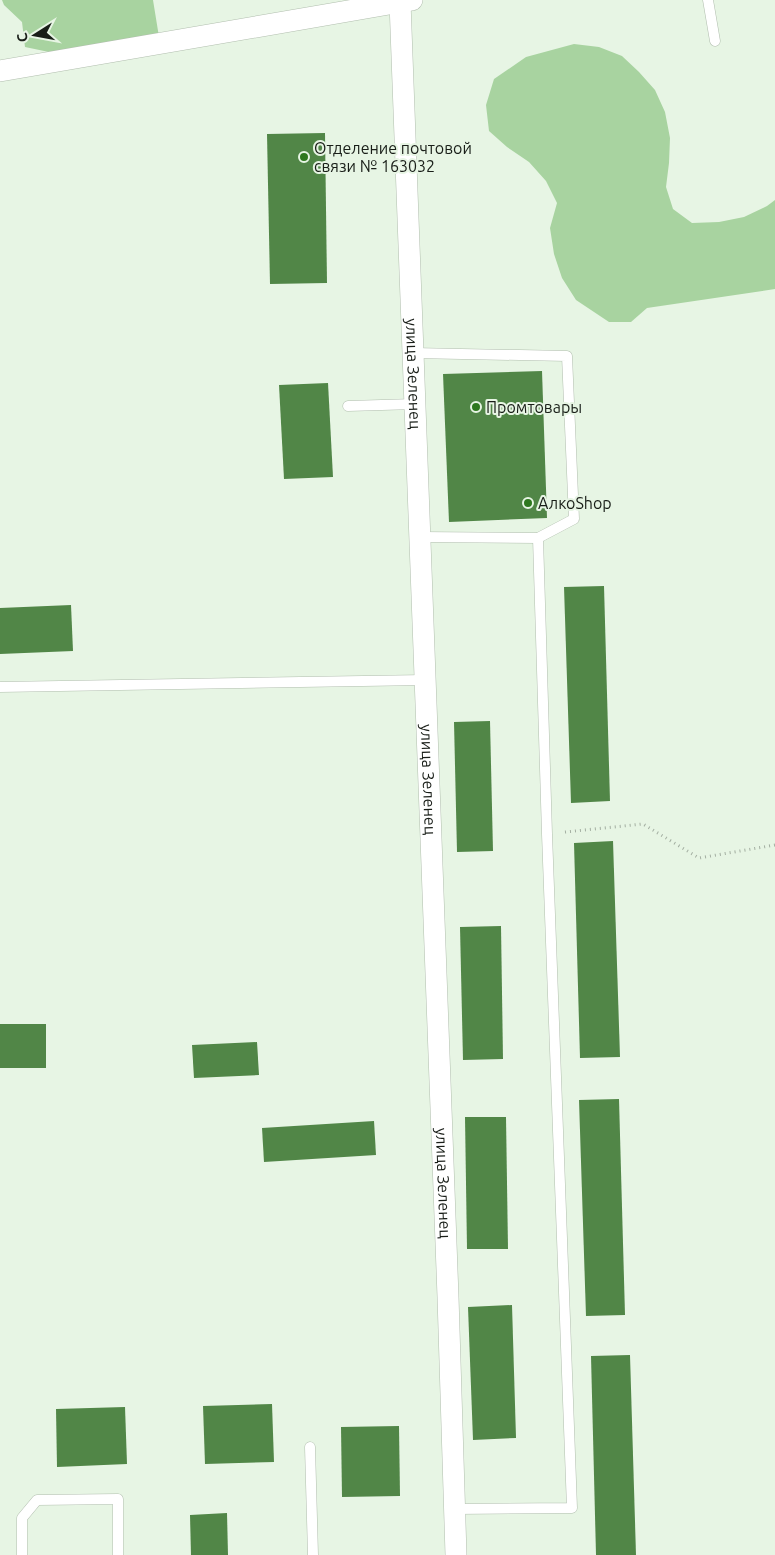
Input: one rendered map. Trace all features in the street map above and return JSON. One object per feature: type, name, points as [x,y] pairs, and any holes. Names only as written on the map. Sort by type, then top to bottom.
[{"type":"street","points":[[0,71],[406,1]]},
{"type":"street","name":"улица Зеленец","points":[[406,1],[414,404],[456,1555]]},
{"type":"lane","points":[[708,0],[715,41]]},
{"type":"lane","points":[[413,353],[567,356],[574,519],[538,538],[420,537]]},
{"type":"lane","points":[[348,406],[414,404]]},
{"type":"lane","points":[[454,1509],[572,1508],[538,538]]},
{"type":"lane","points":[[0,687],[425,680]]},
{"type":"lane","points":[[310,1447],[313,1555]]},
{"type":"lane","points":[[22,1555],[22,1518],[37,1500],[118,1498],[118,1555]]},
{"type":"path","points":[[547,834],[643,824],[699,858],[775,846]]},
{"type":"green space","points":[[2,0],[153,0],[159,37],[49,52],[25,47],[22,22],[4,5]]},
{"type":"green space","points":[[574,44],[599,47],[622,56],[655,90],[665,112],[670,138],[666,187],[673,209],[692,223],[719,222],[744,217],[775,200],[775,289],[647,308],[631,322],[609,322],[576,300],[562,278],[554,254],[550,228],[557,203],[546,181],[529,162],[507,147],[489,131],[486,105],[494,79],[526,57]]},
{"type":"building","points":[[325,133],[327,283],[270,284],[267,134]]},
{"type":"building","points":[[542,371],[547,518],[449,522],[443,374]]},
{"type":"building","points":[[328,383],[333,477],[284,479],[279,385]]},
{"type":"building","points":[[604,586],[610,801],[571,803],[564,587]]},
{"type":"building","points":[[71,605],[73,651],[0,654],[0,608]]},
{"type":"building","points":[[490,721],[493,851],[457,852],[454,722]]},
{"type":"building","points":[[613,841],[620,1057],[580,1058],[574,843]]},
{"type":"building","points":[[501,926],[503,1059],[463,1060],[460,927]]},
{"type":"building","points":[[0,1024],[46,1024],[46,1068],[0,1068]]},
{"type":"building","points":[[257,1042],[259,1075],[194,1078],[192,1045]]},
{"type":"building","points":[[619,1099],[625,1315],[586,1316],[579,1100]]},
{"type":"building","points":[[465,1117],[506,1117],[508,1249],[467,1249]]},
{"type":"building","points":[[374,1121],[376,1155],[264,1162],[262,1128]]},
{"type":"building","points":[[512,1305],[516,1438],[473,1440],[468,1307]]},
{"type":"building","points":[[630,1355],[636,1555],[596,1555],[591,1356]]},
{"type":"building","points":[[272,1404],[274,1462],[205,1464],[203,1406]]},
{"type":"building","points":[[125,1407],[127,1464],[57,1467],[56,1409]]},
{"type":"building","points":[[399,1426],[400,1496],[342,1497],[341,1427]]},
{"type":"building","points":[[227,1513],[228,1555],[191,1555],[190,1515]]},
{"type":"place","name":"Отделение почтовой связи № 163032","points":[[304,157]]},
{"type":"place","name":"Промтовары","points":[[476,407]]},
{"type":"place","name":"АлкоShop","points":[[528,503]]}]
